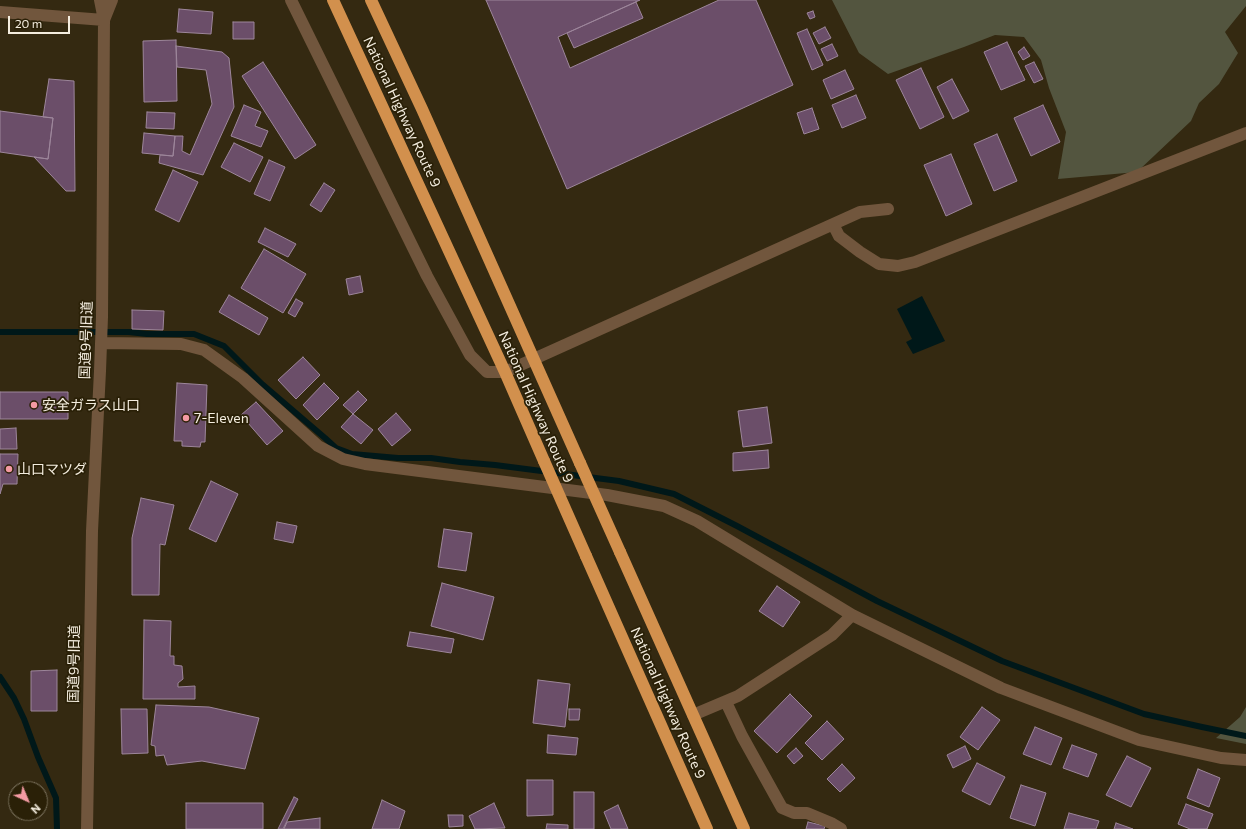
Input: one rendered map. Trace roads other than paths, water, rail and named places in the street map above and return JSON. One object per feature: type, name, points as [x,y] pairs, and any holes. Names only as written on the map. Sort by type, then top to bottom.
[{"type":"highway","name":"National Highway Route 9","points":[[334,0],[505,372],[707,829]]},
{"type":"highway","name":"National Highway Route 9","points":[[371,0],[422,109],[744,829]]},
{"type":"street","name":"国道9号旧道","points":[[87,829],[92,531],[101,343],[104,20],[100,0]]},
{"type":"street","name":"国道9号旧道","points":[[104,20],[112,0]]},
{"type":"street","points":[[291,0],[427,276],[470,355],[487,372],[505,372],[534,360],[860,212],[888,209]]},
{"type":"street","points":[[0,12],[104,20]]},
{"type":"street","points":[[833,224],[839,236],[860,252],[879,264],[898,266],[915,262],[1246,133]]},
{"type":"street","points":[[101,343],[181,344],[204,350],[243,378],[318,446],[343,460],[364,464],[607,495],[664,506],[697,521],[852,615],[1001,688],[1139,740],[1221,758],[1246,760]]},
{"type":"street","points":[[693,715],[738,696],[832,635],[852,615]]},
{"type":"street","points":[[726,702],[742,736],[782,808],[794,813],[807,813],[841,829]]},
{"type":"water","points":[[922,296],[945,341],[913,354],[906,342],[912,339],[897,309]]},
{"type":"waterway","points":[[0,332],[129,332],[147,334],[194,334],[224,346],[262,384],[336,448],[352,454],[398,458],[431,458],[619,481],[674,494],[877,601],[1002,661],[1144,714],[1246,736]]},
{"type":"waterway","points":[[0,677],[14,698],[24,719],[38,757],[56,798],[57,829]]},
{"type":"place","name":"安全ガラス山口","points":[[34,405]]},
{"type":"place","name":"7-Eleven","points":[[186,418]]},
{"type":"place","name":"山口マツダ","points":[[9,469]]}]
